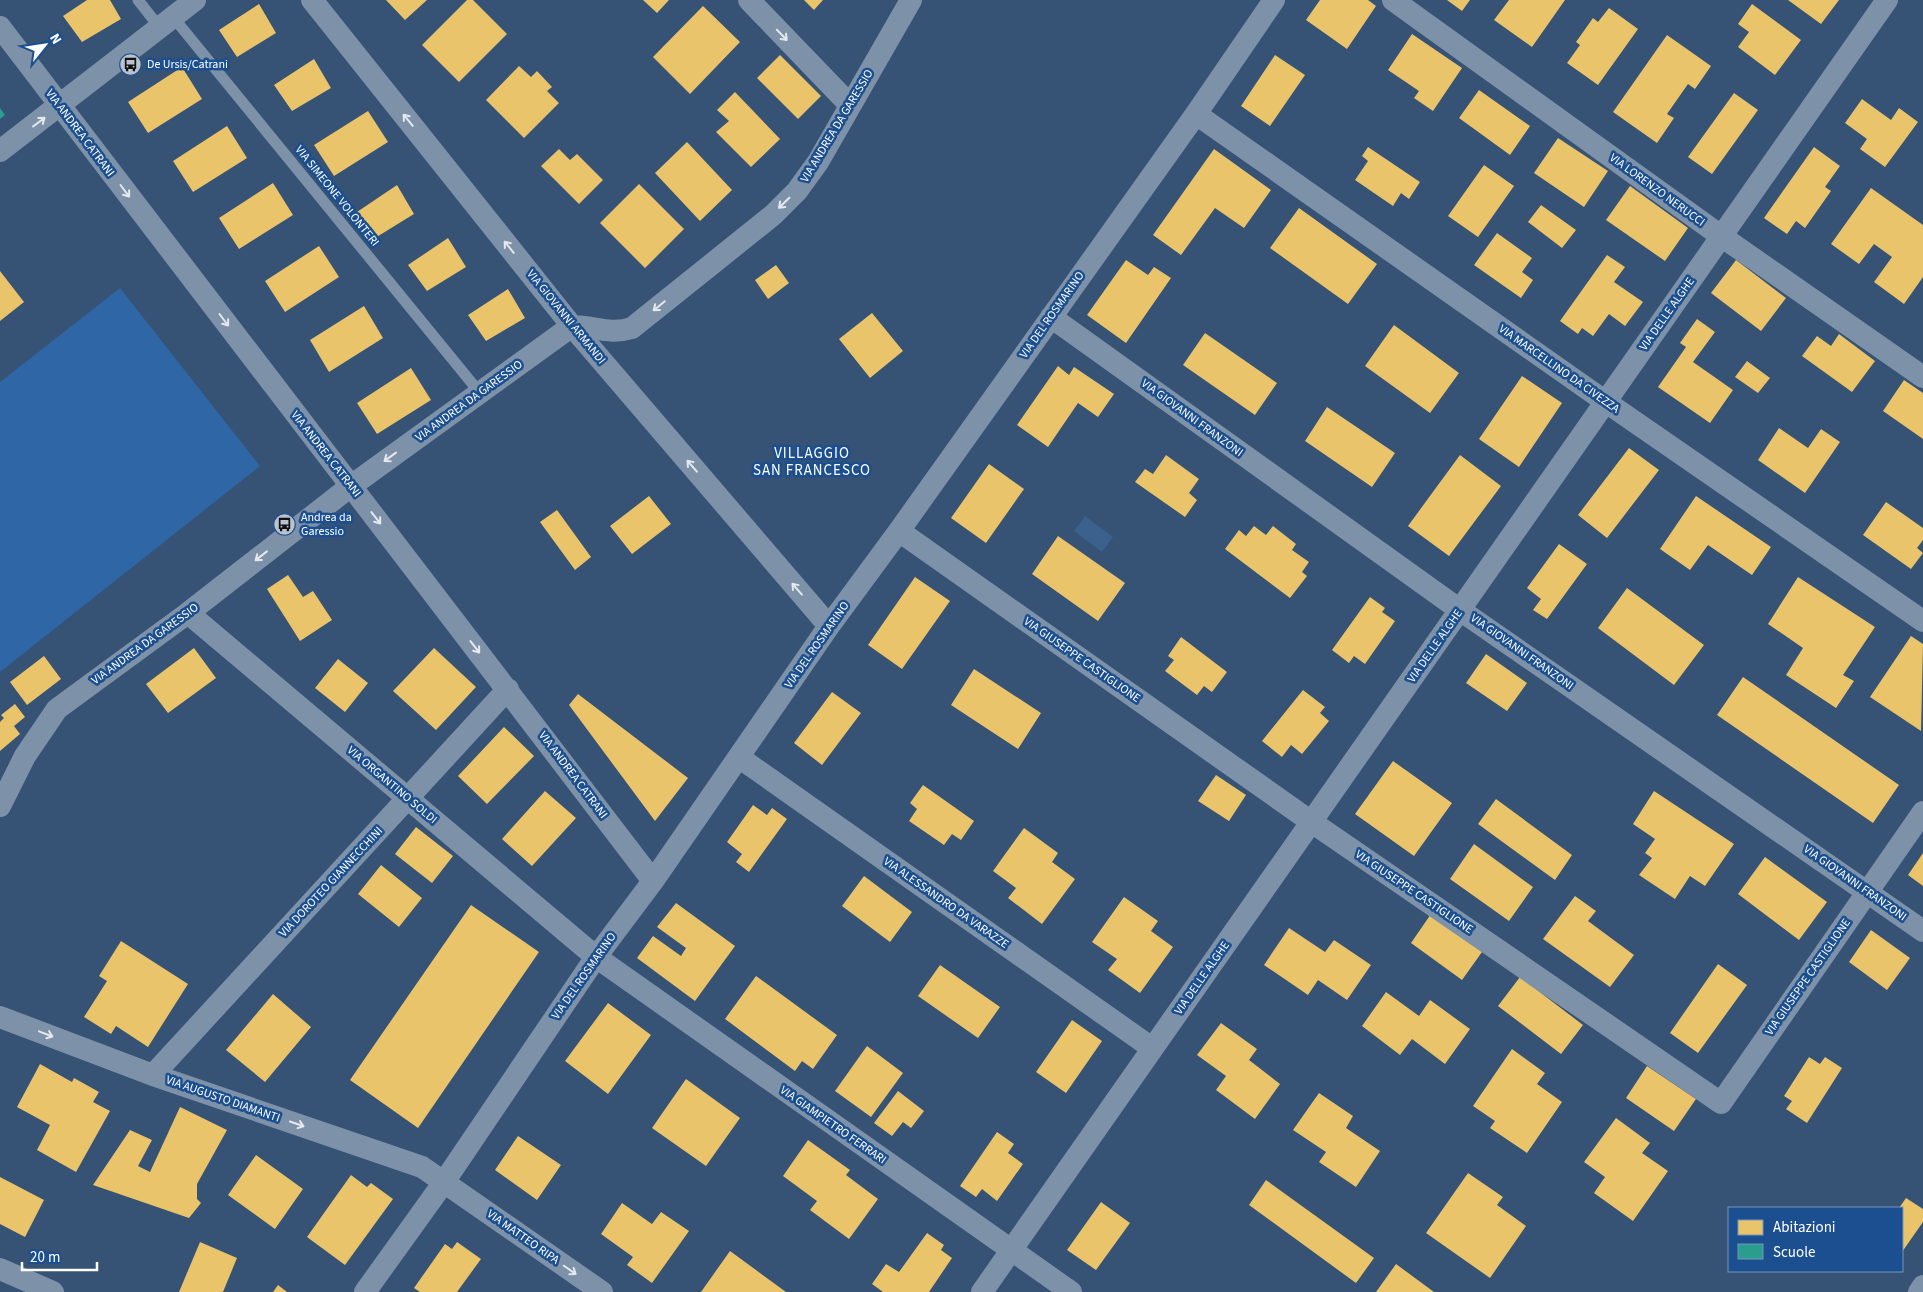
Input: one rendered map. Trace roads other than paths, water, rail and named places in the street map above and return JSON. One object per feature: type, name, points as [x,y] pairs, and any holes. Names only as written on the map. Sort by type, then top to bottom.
[{"type":"street","points":[[0,152],[195,0]]},
{"type":"street","name":"VIA GIOVANNI ARMANDI","points":[[312,0],[572,326],[829,626]]},
{"type":"street","points":[[749,0],[850,105]]},
{"type":"street","name":"VIA ANDREA DA GARESSIO","points":[[0,806],[25,756],[58,709],[188,613],[351,486],[572,326],[590,326],[609,332],[632,328],[772,215],[797,191],[818,162],[911,0]]},
{"type":"street","name":"VIA DEL ROSMARINO","points":[[365,1292],[444,1182],[596,957],[653,881],[740,758],[829,626],[899,532],[1196,114],[1274,0]]},
{"type":"street","name":"VIA LORENZO NERUCCI","points":[[1393,0],[1721,236],[1923,377]]},
{"type":"street","name":"VIA DELLE ALGHE","points":[[982,1292],[1888,0]]},
{"type":"street","name":"VIA ANDREA CATRANI","points":[[0,27],[653,881]]},
{"type":"street","name":"VIA MARCELLINO DA CIVEZZA","points":[[1196,114],[1606,402],[1923,621]]},
{"type":"street","name":"VIA GIOVANNI FRANZONI","points":[[1051,316],[1460,610],[1923,931]]},
{"type":"street","name":"VIA GIUSEPPE CASTIGLIONE","points":[[899,532],[1313,822],[1721,1103],[1867,892]]},
{"type":"street","name":"VIA ORGANTINO SOLDI","points":[[188,613],[596,957]]},
{"type":"street","name":"VIA DOROTEO GIANNECCHINI","points":[[153,1075],[508,689]]},
{"type":"street","name":"VIA ALESSANDRO DA VARAZZE","points":[[740,758],[1152,1048]]},
{"type":"street","points":[[1867,892],[1923,812]]},
{"type":"street","name":"VIA GIAMPIETRO FERRARI","points":[[596,957],[1071,1292]]},
{"type":"street","name":"VIA AUGUSTO DIAMANTI","points":[[0,1017],[153,1075],[422,1167],[444,1182]]},
{"type":"street","name":"VIA MATTEO RIPA","points":[[444,1182],[602,1292]]},
{"type":"street","points":[[0,1269],[53,1292]]},
{"type":"street","points":[[1919,1292],[1923,1286]]},
{"type":"lane","name":"VIA SIMEONE VOLONTERI","points":[[138,0],[167,22],[480,393]]},
{"type":"place","name":"De Ursis/Catrani","points":[[131,64]]},
{"type":"place","name":"Andrea da Garessio","points":[[285,524]]},
{"type":"district","name":"VILLAGGIO SAN FRANCESCO","points":[[812,462]]}]
